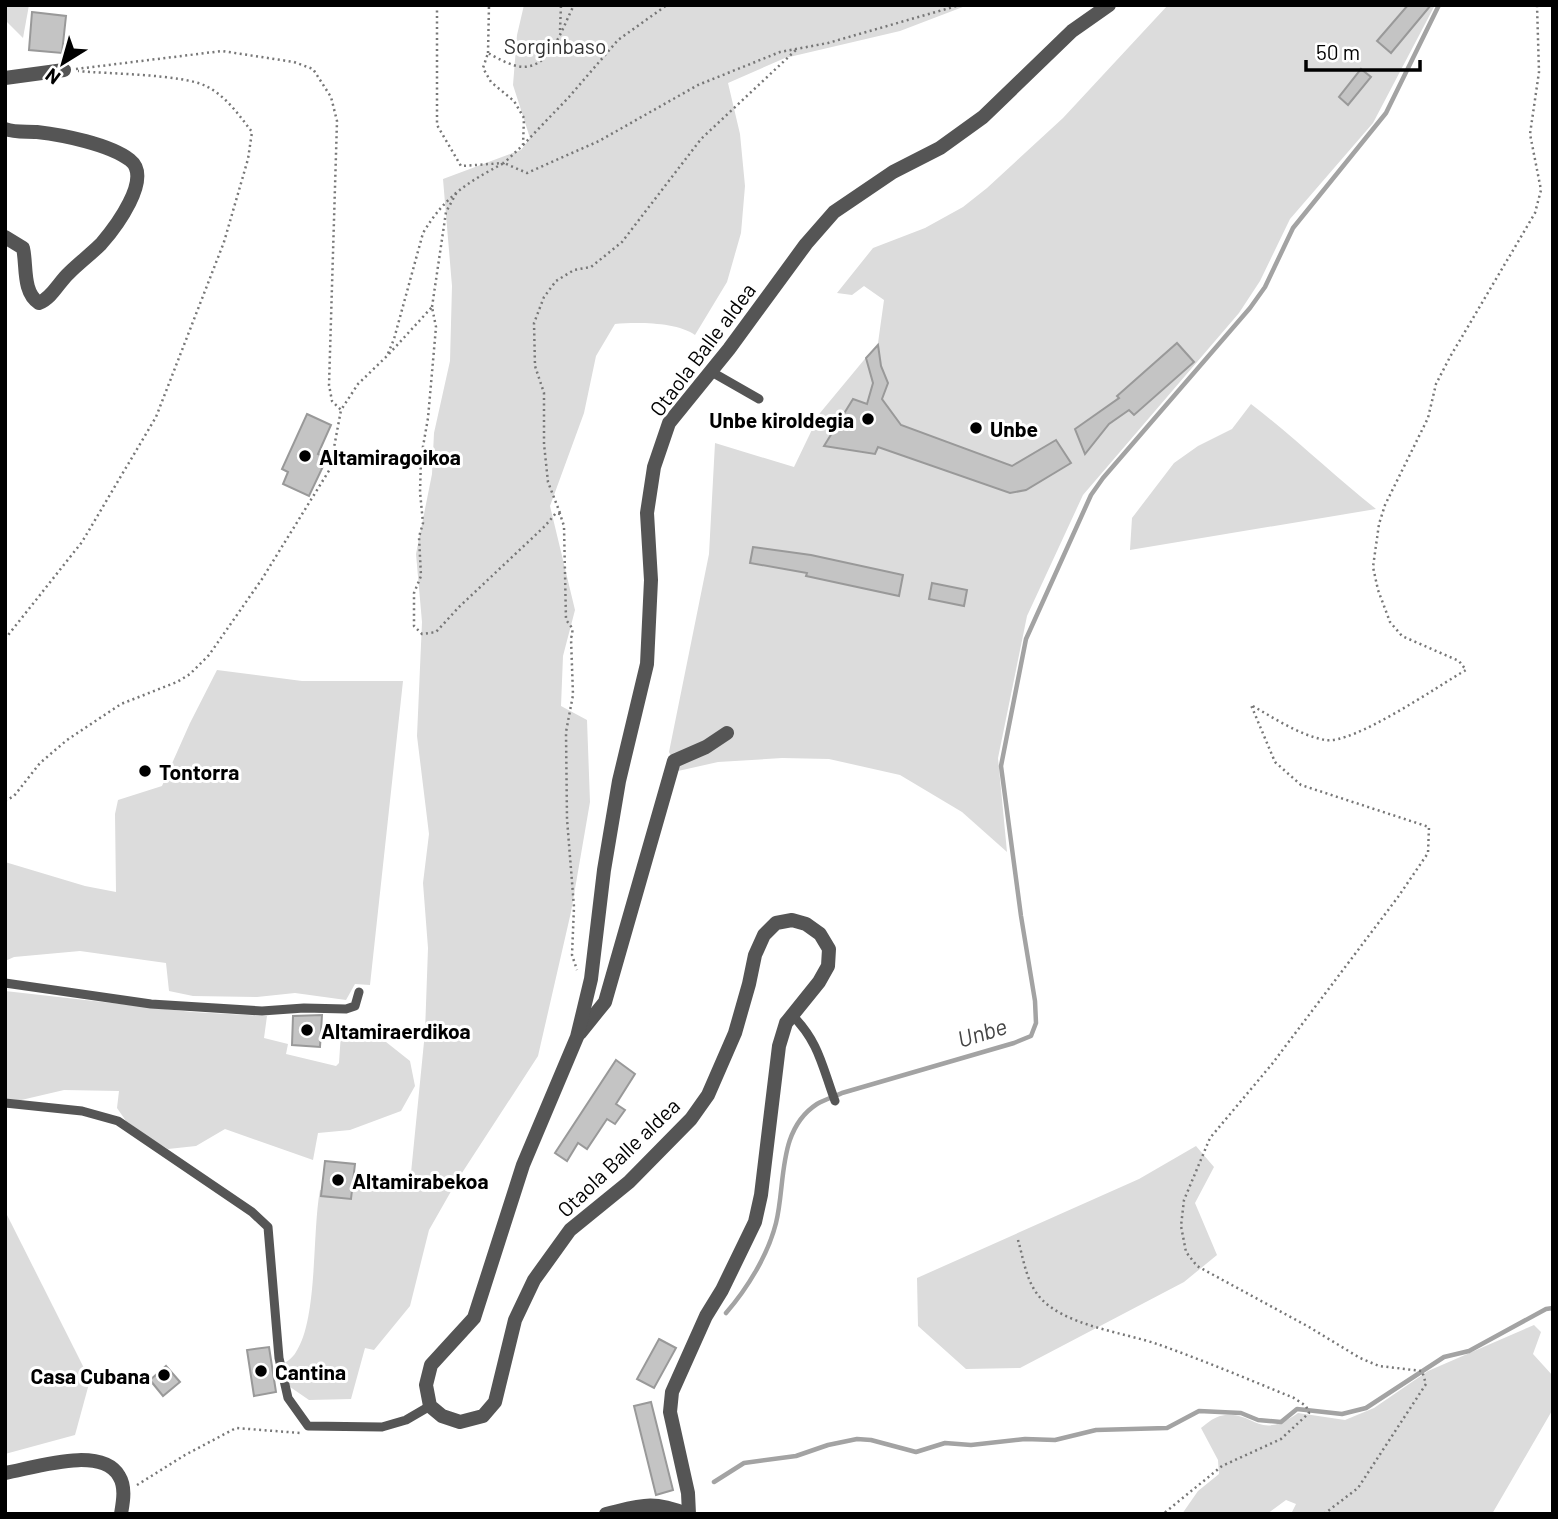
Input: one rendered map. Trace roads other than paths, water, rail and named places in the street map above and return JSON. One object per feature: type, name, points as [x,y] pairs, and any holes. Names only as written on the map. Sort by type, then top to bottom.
[{"type":"street","name":"Otaola Balle aldea","points":[[688,1514],[688,1493],[670,1412],[672,1391],[706,1316],[722,1290],[755,1222],[761,1195],[779,1046],[786,1023],[819,982],[828,966],[829,949],[820,934],[806,924],[792,920],[776,923],[764,935],[755,955],[734,1033],[708,1095],[691,1119],[629,1182],[570,1230],[534,1280],[515,1320],[495,1402],[483,1416],[460,1422],[442,1416],[430,1406],[426,1385],[431,1364],[474,1318],[523,1165],[577,1037],[591,979],[604,870],[619,781],[648,664],[651,580],[647,513],[654,467],[669,423],[729,349],[806,244],[834,212],[893,172],[940,148],[983,117],[1072,31],[1109,5]]},
{"type":"street","points":[[5,78],[64,70]]},
{"type":"street","points":[[5,129],[52,133],[108,148],[134,163],[137,172],[133,197],[119,220],[101,243],[67,274],[44,301],[39,303],[30,294],[23,248],[5,237]]},
{"type":"street","name":"Otaola Balle aldea","points":[[577,1037],[605,1002],[674,761],[706,747],[727,733]]},
{"type":"street","points":[[5,1473],[74,1460],[106,1463],[120,1476],[123,1493],[121,1514]]},
{"type":"street","points":[[606,1514],[649,1504],[666,1506],[688,1514]]},
{"type":"lane","points":[[710,371],[759,398]]},
{"type":"lane","points":[[5,983],[130,1002],[262,1012],[303,1008],[346,1009],[355,1006],[359,992]]},
{"type":"lane","points":[[792,1016],[807,1030],[816,1044],[835,1101]]},
{"type":"lane","points":[[5,1103],[82,1111],[118,1121],[252,1212],[268,1227],[279,1358],[288,1398],[308,1426],[382,1427],[406,1420],[430,1406]]},
{"type":"waterway","name":"Unbe","points":[[726,1313],[742,1293],[768,1247],[776,1223],[789,1143],[804,1115],[817,1104],[842,1093],[1031,1036],[1036,1023],[1035,1001],[1001,766],[1026,639],[1091,495],[1265,287],[1293,228],[1386,113],[1439,5]]},
{"type":"waterway","points":[[714,1482],[744,1463],[796,1456],[857,1439],[916,1452],[945,1443],[971,1445],[1025,1439],[1055,1440],[1096,1430],[1167,1428],[1199,1411],[1241,1413],[1258,1420],[1281,1422],[1297,1409],[1342,1414],[1366,1408],[1444,1357],[1469,1351],[1546,1309],[1553,1308]]},
{"type":"place","name":"Unbe kiroldegia","points":[[868,419]]},
{"type":"place","name":"Unbe","points":[[976,428]]},
{"type":"place","name":"Altamiragoikoa","points":[[305,456]]},
{"type":"place","name":"Tontorra","points":[[145,771]]},
{"type":"place","name":"Altamiraerdikoa","points":[[307,1030]]},
{"type":"place","name":"Altamirabekoa","points":[[338,1180]]},
{"type":"place","name":"Cantina","points":[[261,1371]]},
{"type":"place","name":"Casa Cubana","points":[[164,1375]]},
{"type":"park label","name":"Sorginbaso","points":[[555,45]]}]
